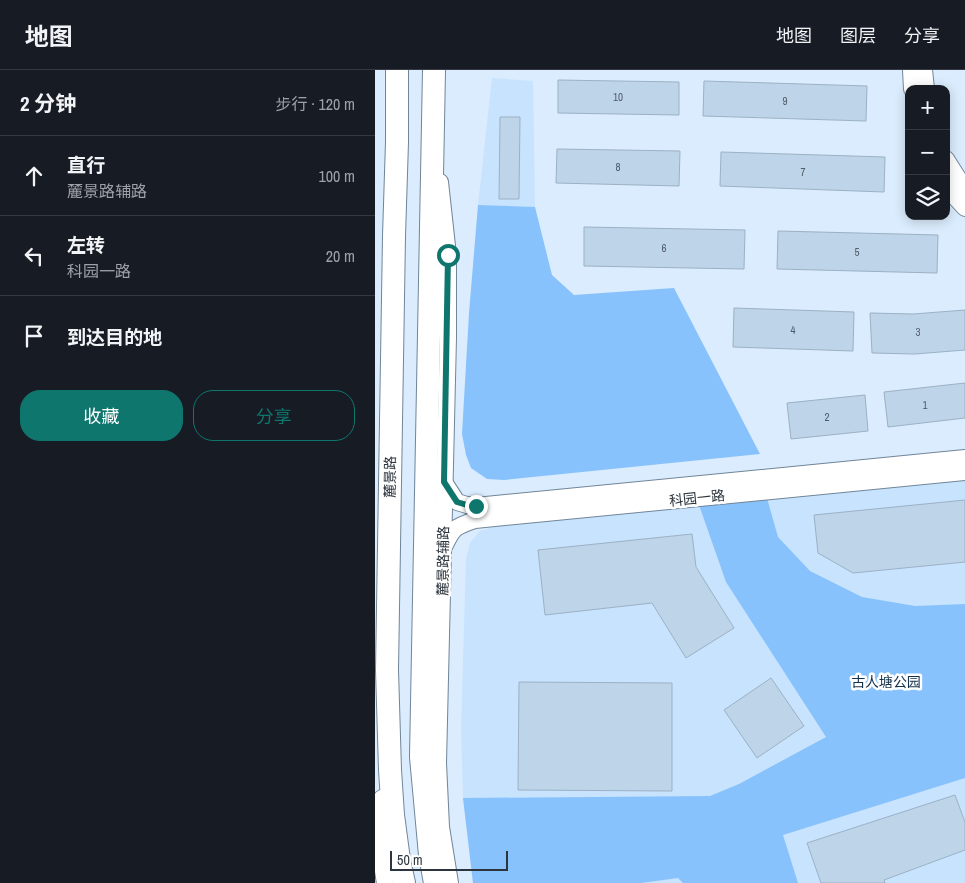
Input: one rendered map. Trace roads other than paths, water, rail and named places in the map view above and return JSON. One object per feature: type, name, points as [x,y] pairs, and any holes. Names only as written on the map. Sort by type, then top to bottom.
[{"type":"highway","name":"麓景路","points":[[397,70],[387,663],[393,814],[404,883]]},
{"type":"highway","points":[[434,70],[421,758],[430,855],[435,883]]},
{"type":"street","points":[[911,70],[912,85]]},
{"type":"street","points":[[924,70],[926,85]]},
{"type":"street","name":"麓景路辅路","points":[[433,118],[448,255],[438,763],[441,827],[451,883]]},
{"type":"street","points":[[950,165],[965,189]]},
{"type":"street","points":[[950,191],[965,208]]},
{"type":"street","name":"科园一路","points":[[444,482],[457,502],[476,506],[965,458]]},
{"type":"street","name":"科园一路","points":[[443,549],[452,531],[460,525],[475,520],[965,472]]},
{"type":"street","points":[[385,883],[382,865],[382,804],[387,663]]},
{"type":"park label","name":"古人塘公园","points":[[886,682]]}]
